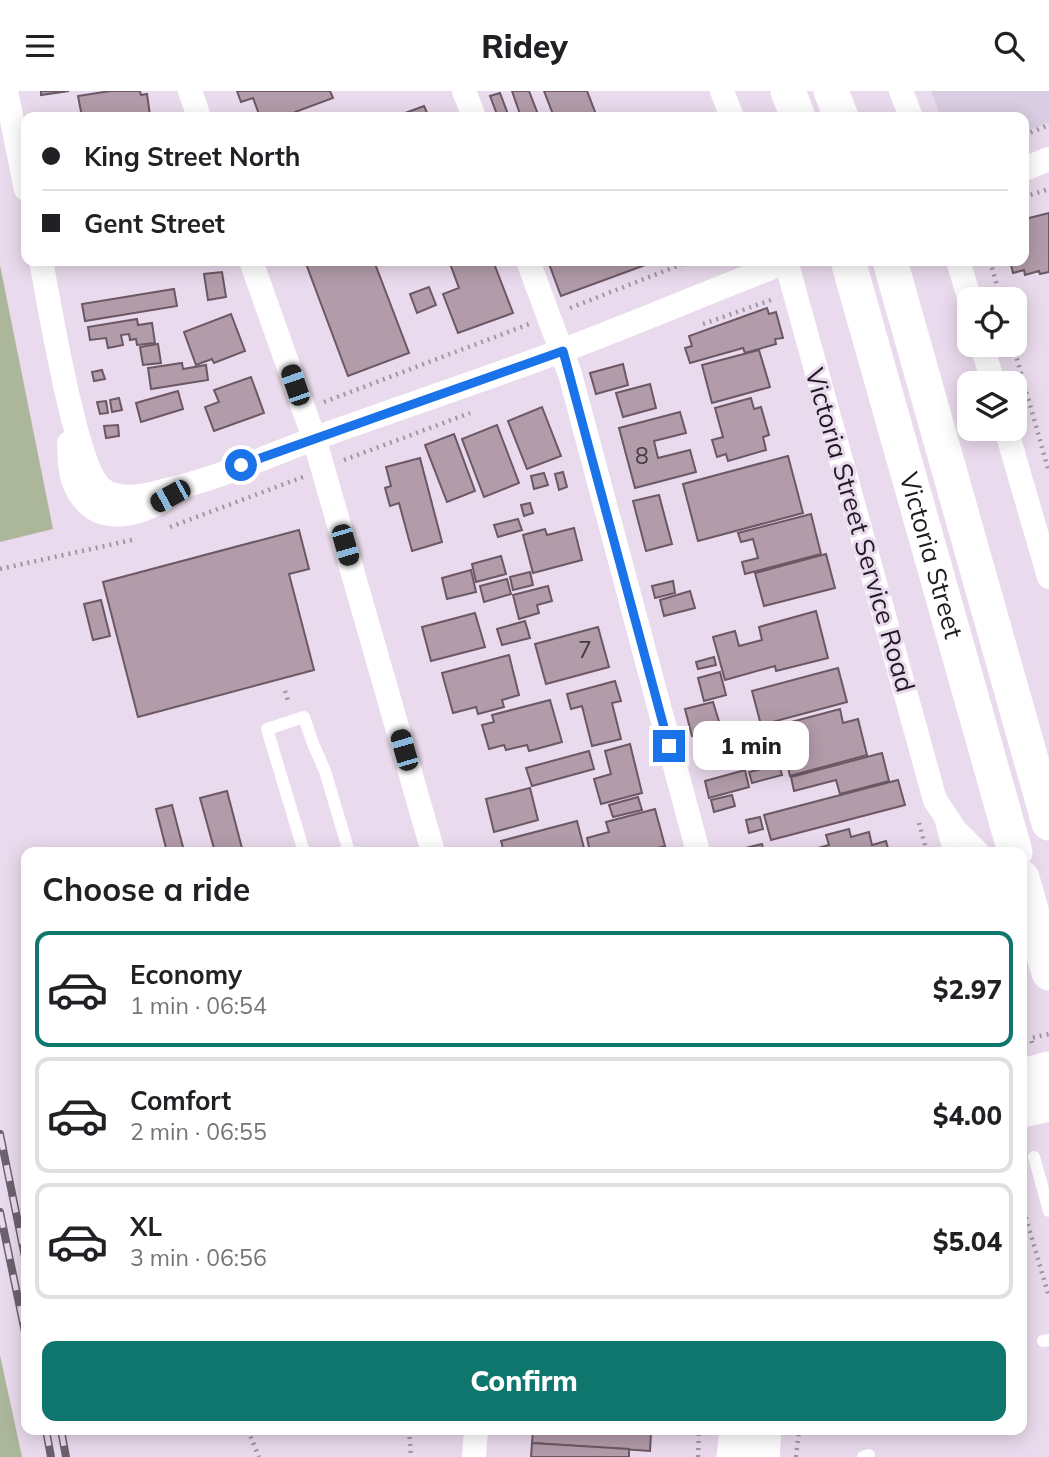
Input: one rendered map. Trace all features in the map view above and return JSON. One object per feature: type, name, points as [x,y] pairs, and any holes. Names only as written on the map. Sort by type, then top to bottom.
[{"type":"main road","points":[[789,91],[796,112]]},
{"type":"main road","points":[[831,91],[839,112]]},
{"type":"main road","name":"Victoria Street","points":[[849,266],[1014,847]]},
{"type":"main road","name":"Victoria Street","points":[[891,266],[1049,823]]},
{"type":"main road","points":[[1027,902],[1049,973]]},
{"type":"main road","points":[[1027,1075],[1049,1069]]},
{"type":"main road","points":[[1027,1109],[1049,1104]]},
{"type":"main road","points":[[734,1457],[736,1435]]},
{"type":"main road","points":[[762,1457],[764,1435]]},
{"type":"street","points":[[6,91],[21,164]]},
{"type":"street","points":[[190,91],[198,112]]},
{"type":"street","points":[[464,91],[472,112]]},
{"type":"street","points":[[722,91],[730,112]]},
{"type":"street","points":[[901,91],[909,112]]},
{"type":"street","points":[[1029,167],[1049,159]]},
{"type":"street","points":[[42,266],[67,397],[97,498],[131,497],[192,484],[314,438],[563,351],[775,266]]},
{"type":"street","points":[[253,266],[314,438],[432,847]]},
{"type":"street","points":[[530,266],[563,351],[697,847]]},
{"type":"street","name":"Victoria Street Service Road","points":[[788,266],[935,800],[956,830],[972,847]]},
{"type":"street","points":[[960,266],[966,287]]},
{"type":"street","points":[[1009,441],[1049,577]]},
{"type":"street","points":[[474,1457],[476,1435]]},
{"type":"lane","points":[[302,847],[267,729],[304,716],[325,771],[348,847]]},
{"type":"lane","name":"Victoria Street Service Road","points":[[935,800],[948,847]]},
{"type":"lane","points":[[1034,1157],[1049,1210]]},
{"type":"path","points":[[1029,133],[1049,125]]},
{"type":"path","points":[[559,313],[677,266]]},
{"type":"path","points":[[991,266],[997,287]]},
{"type":"path","points":[[304,410],[537,321]]},
{"type":"path","points":[[1016,357],[1049,472]]},
{"type":"path","points":[[323,468],[476,410]]},
{"type":"path","points":[[1027,1039],[1031,1038]]},
{"type":"path","points":[[1027,1221],[1049,1297]]},
{"type":"path","points":[[250,1435],[259,1457]]},
{"type":"path","points":[[409,1435],[411,1457]]},
{"type":"path","points":[[698,1457],[699,1435]]},
{"type":"path","points":[[796,1457],[798,1435]]},
{"type":"shaded area","points":[[931,91],[1049,91],[1049,122],[1029,130],[1029,112],[939,112]]},
{"type":"green space","points":[[0,265],[53,529],[0,542]]},
{"type":"green space","points":[[0,1355],[22,1457],[0,1457]]},
{"type":"building","points":[[41,91],[69,91],[41,95]]},
{"type":"building","points":[[110,91],[140,91],[141,95],[147,94],[150,112],[81,112],[78,96]]},
{"type":"building","points":[[237,91],[330,91],[333,98],[295,112],[258,112],[253,98],[241,102]]},
{"type":"building","points":[[512,91],[529,91],[537,112],[519,112]]},
{"type":"building","points":[[544,91],[587,91],[595,112],[552,112]]},
{"type":"building","points":[[500,93],[507,112],[496,112],[490,96]]},
{"type":"building","points":[[424,106],[427,112],[408,112]]},
{"type":"building","points":[[1049,213],[1049,272],[1040,274],[1039,271],[1025,275],[1024,270],[1013,273],[1011,266],[1029,266],[1029,218]]},
{"type":"building","points":[[307,266],[376,266],[409,353],[348,376]]},
{"type":"building","points":[[451,266],[495,266],[513,313],[458,333],[443,294],[459,288]]},
{"type":"building","points":[[550,266],[642,266],[561,296]]},
{"type":"building","points":[[222,272],[226,297],[208,300],[204,274]]},
{"type":"building","points":[[429,287],[436,305],[417,313],[410,294]]},
{"type":"building","points":[[174,289],[177,306],[85,321],[82,304]]},
{"type":"building","points":[[767,308],[769,314],[776,312],[783,338],[775,339],[776,344],[745,353],[743,348],[690,363],[685,348],[692,346],[689,336]]},
{"type":"building","points":[[231,314],[245,351],[214,363],[212,359],[196,365],[184,332]]},
{"type":"building","points":[[137,319],[138,325],[152,323],[155,343],[137,345],[136,339],[130,340],[129,334],[121,335],[123,345],[108,348],[106,338],[90,340],[88,327]]},
{"type":"building","points":[[158,344],[161,363],[143,365],[140,347]]},
{"type":"building","points":[[759,350],[770,387],[712,403],[702,365]]},
{"type":"building","points":[[182,363],[183,369],[206,365],[208,380],[151,389],[148,368]]},
{"type":"building","points":[[623,364],[628,385],[596,394],[590,373]]},
{"type":"building","points":[[102,370],[105,379],[94,381],[92,372]]},
{"type":"building","points":[[251,377],[264,413],[214,431],[205,407],[219,402],[214,390]]},
{"type":"building","points":[[650,384],[656,408],[623,417],[616,393]]},
{"type":"building","points":[[178,391],[183,409],[141,422],[136,403]]},
{"type":"building","points":[[119,398],[122,410],[112,412],[110,400]]},
{"type":"building","points":[[751,398],[754,409],[761,407],[769,435],[763,437],[766,450],[728,461],[726,454],[717,457],[712,440],[723,437],[715,408]]},
{"type":"building","points":[[106,401],[108,413],[100,414],[97,402]]},
{"type":"building","points":[[542,407],[561,456],[527,469],[508,421]]},
{"type":"building","points":[[680,412],[686,433],[654,441],[658,458],[690,450],[696,472],[635,488],[619,428]]},
{"type":"building","points":[[118,425],[119,436],[106,438],[104,426]]},
{"type":"building","points":[[497,425],[519,483],[484,497],[462,439]]},
{"type":"building","points":[[454,434],[475,491],[447,502],[425,445]]},
{"type":"building","points":[[788,456],[803,513],[698,541],[683,484]]},
{"type":"building","points":[[420,458],[442,542],[412,551],[399,503],[390,506],[385,488],[391,486],[386,467]]},
{"type":"building","points":[[563,472],[567,487],[559,490],[555,474]]},
{"type":"building","points":[[544,473],[548,485],[534,489],[531,476]]},
{"type":"building","points":[[659,495],[672,544],[646,551],[633,501]]},
{"type":"building","points":[[530,503],[533,513],[524,516],[521,505]]},
{"type":"building","points":[[811,514],[821,554],[745,574],[742,562],[758,558],[753,539],[741,542],[738,533]]},
{"type":"building","points":[[518,519],[522,530],[498,537],[494,525]]},
{"type":"building","points":[[574,528],[582,560],[533,573],[523,535],[545,529],[547,535]]},
{"type":"building","points":[[299,530],[309,569],[289,574],[314,670],[138,717],[103,582]]},
{"type":"building","points":[[826,554],[835,588],[764,606],[755,573]]},
{"type":"building","points":[[501,556],[506,574],[476,582],[472,564]]},
{"type":"building","points":[[471,570],[476,592],[447,599],[442,578]]},
{"type":"building","points":[[530,572],[533,585],[513,590],[510,577]]},
{"type":"building","points":[[507,579],[511,594],[484,602],[480,586]]},
{"type":"building","points":[[673,581],[675,593],[655,598],[652,586]]},
{"type":"building","points":[[548,586],[552,601],[537,605],[539,613],[519,619],[513,595]]},
{"type":"building","points":[[690,591],[695,608],[664,616],[660,600]]},
{"type":"building","points":[[101,600],[110,636],[93,640],[84,604]]},
{"type":"building","points":[[816,611],[828,658],[776,671],[775,666],[725,680],[713,637],[735,631],[739,646],[762,640],[759,627]]},
{"type":"building","points":[[475,613],[485,647],[431,661],[422,627]]},
{"type":"building","points":[[525,621],[530,638],[502,645],[497,629]]},
{"type":"building","points":[[598,627],[609,667],[546,684],[535,644]]},
{"type":"building","points":[[509,655],[519,695],[502,700],[504,707],[478,714],[476,707],[453,713],[442,673]]},
{"type":"building","points":[[714,657],[716,665],[698,669],[696,662]]},
{"type":"building","points":[[838,668],[847,702],[761,725],[752,691]]},
{"type":"building","points":[[720,672],[726,695],[704,701],[698,678]]},
{"type":"building","points":[[615,681],[621,701],[612,703],[621,739],[592,746],[582,706],[571,709],[567,694]]},
{"type":"building","points":[[550,700],[562,742],[529,751],[527,745],[506,750],[504,745],[489,749],[482,725],[494,722],[492,715]]},
{"type":"building","points":[[713,702],[721,728],[692,736],[685,709]]},
{"type":"building","points":[[840,709],[843,723],[858,719],[867,755],[790,776],[787,763],[779,765],[782,775],[752,783],[749,772],[770,767],[765,749],[755,751],[750,733]]},
{"type":"building","points":[[630,744],[642,793],[601,804],[594,779],[611,774],[605,751]]},
{"type":"building","points":[[589,751],[594,769],[532,786],[526,768]]},
{"type":"building","points":[[882,753],[889,781],[840,794],[836,780],[794,791],[791,777]]},
{"type":"building","points":[[745,770],[749,787],[709,798],[705,781]]},
{"type":"building","points":[[898,780],[905,805],[771,840],[764,815]]},
{"type":"building","points":[[530,788],[538,820],[494,832],[486,799]]},
{"type":"building","points":[[227,791],[242,847],[214,847],[200,798]]},
{"type":"building","points":[[732,795],[735,806],[714,812],[711,800]]},
{"type":"building","points":[[638,797],[642,810],[613,817],[609,805]]},
{"type":"building","points":[[172,805],[183,847],[166,847],[156,809]]},
{"type":"building","points":[[655,809],[665,846],[589,847],[587,838],[609,832],[606,822]]},
{"type":"building","points":[[760,817],[763,829],[749,833],[746,820]]},
{"type":"building","points":[[577,821],[584,847],[503,847],[501,841]]},
{"type":"building","points":[[849,829],[851,837],[869,832],[872,845],[886,841],[888,847],[822,847],[829,845],[826,835]]},
{"type":"building","points":[[533,1435],[651,1435],[650,1451],[532,1443]]},
{"type":"building","points":[[532,1443],[629,1449],[629,1457],[531,1457]]},
{"type":"railway","points":[[0,1134],[21,1237]]},
{"type":"railway","points":[[0,1212],[21,1313]]},
{"type":"railway","points":[[47,1435],[51,1457]]},
{"type":"railway","points":[[62,1435],[66,1457]]},
{"type":"route","points":[[241,465],[563,351],[669,746]]}]
